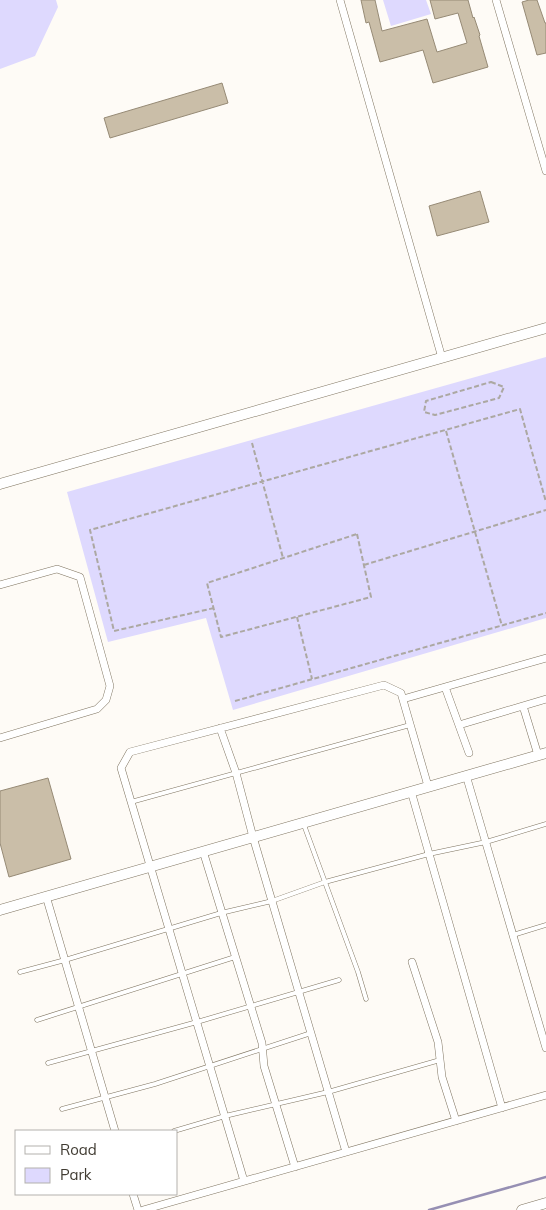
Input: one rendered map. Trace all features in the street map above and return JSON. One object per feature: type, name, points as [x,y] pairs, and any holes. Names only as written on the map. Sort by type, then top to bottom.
[{"type":"street","points":[[340,0],[442,358]]},
{"type":"street","points":[[496,0],[546,172]]},
{"type":"street","points":[[0,484],[546,328]]},
{"type":"street","points":[[0,585],[57,568],[80,578],[110,686],[106,700],[97,709],[0,738]]},
{"type":"street","points":[[403,700],[545,660]]},
{"type":"street","points":[[244,1181],[121,768],[130,752],[384,685],[401,693],[428,786]]},
{"type":"street","points":[[445,687],[469,753]]},
{"type":"street","points":[[459,725],[546,699]]},
{"type":"street","points":[[0,910],[542,754],[523,706]]},
{"type":"street","points":[[220,728],[236,773],[253,837],[346,1152]]},
{"type":"street","points":[[466,776],[546,1048]]},
{"type":"street","points":[[410,791],[502,1108]]},
{"type":"street","points":[[203,851],[250,1005],[263,1050],[264,1066],[295,1167]]},
{"type":"street","points":[[46,896],[115,1130]]},
{"type":"street","points":[[412,962],[438,1042],[442,1077],[456,1121]]},
{"type":"street","points":[[144,1210],[546,1096]]},
{"type":"street","points":[[133,1195],[138,1210]]},
{"type":"street","points":[[522,1210],[546,1203]]},
{"type":"lane","points":[[131,802],[410,725]]},
{"type":"lane","points":[[303,822],[366,998]]},
{"type":"lane","points":[[20,972],[168,928],[272,901],[325,882],[429,854],[486,842],[546,824]]},
{"type":"lane","points":[[513,935],[546,926]]},
{"type":"lane","points":[[36,1020],[235,957]]},
{"type":"lane","points":[[48,1063],[339,980]]},
{"type":"lane","points":[[62,1109],[210,1067],[311,1033]]},
{"type":"lane","points":[[177,1130],[225,1116],[328,1092],[440,1060]]},
{"type":"path","points":[[491,382],[504,387],[499,398],[435,415],[424,412],[426,401],[491,382]]},
{"type":"path","points":[[214,608],[114,631],[90,530],[520,409],[546,502]]},
{"type":"path","points":[[445,430],[502,626]]},
{"type":"path","points":[[252,443],[283,558]]},
{"type":"path","points":[[364,565],[546,510]]},
{"type":"path","points":[[357,534],[364,565],[371,597],[221,637],[208,583],[357,534]]},
{"type":"path","points":[[235,702],[546,613]]},
{"type":"path","points":[[297,617],[312,680]]},
{"type":"green space","points":[[0,0],[56,0],[58,7],[35,56],[0,69]]},
{"type":"green space","points":[[383,0],[426,0],[431,14],[391,26]]},
{"type":"green space","points":[[546,357],[546,618],[233,710],[206,618],[108,642],[67,492]]},
{"type":"building","points":[[361,0],[375,0],[382,31],[427,19],[437,52],[467,43],[458,13],[435,19],[430,0],[468,0],[488,67],[433,83],[423,50],[380,62],[369,22],[366,23]]},
{"type":"building","points":[[537,0],[546,23],[546,53],[537,55],[522,2]]},
{"type":"building","points":[[222,83],[228,103],[110,138],[104,118]]},
{"type":"building","points":[[480,191],[489,222],[437,236],[429,206]]},
{"type":"building","points":[[48,778],[71,859],[9,877],[0,843],[0,791]]},
{"type":"waterway","points":[[429,1210],[546,1177]]}]
